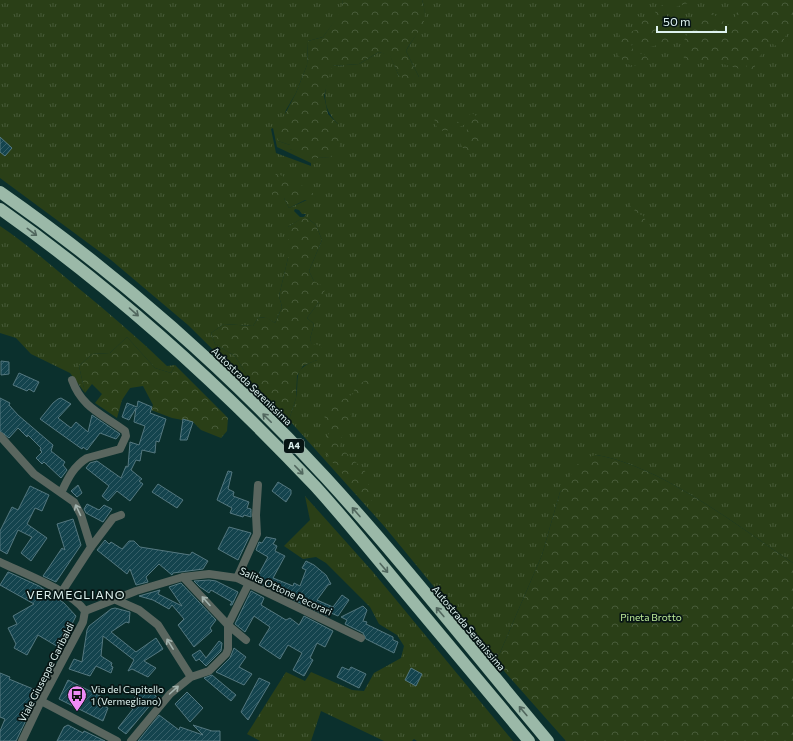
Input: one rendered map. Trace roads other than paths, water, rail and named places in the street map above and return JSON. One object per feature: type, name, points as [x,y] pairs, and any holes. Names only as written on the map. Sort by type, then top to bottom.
[{"type":"highway","name":"Autostrada Serenissima","points":[[0,192],[87,255],[136,294],[274,425],[325,477],[375,534],[548,741]]},
{"type":"highway","name":"A4","points":[[0,209],[77,266],[126,305],[174,348],[265,435],[316,488],[360,538],[529,741]]},
{"type":"street","points":[[62,491],[69,475],[82,461],[87,458],[120,449],[126,436],[125,431],[81,400],[72,380]]},
{"type":"street","points":[[0,436],[34,474],[62,491],[74,502],[81,515],[91,547]]},
{"type":"street","points":[[236,578],[257,534],[256,515],[258,485]]},
{"type":"street","points":[[61,593],[91,547],[113,518],[121,515]]},
{"type":"street","points":[[0,562],[77,602],[85,611]]},
{"type":"street","name":"Salita Ottone Pecorari","points":[[85,611],[110,600],[183,577],[209,574],[236,578],[249,583],[361,638]]},
{"type":"street","points":[[183,577],[228,625],[246,640]]},
{"type":"street","points":[[131,741],[170,694],[190,678],[209,671],[226,654],[228,649],[228,625],[249,583]]},
{"type":"street","points":[[110,600],[139,610],[158,625],[190,678]]},
{"type":"street","name":"Viale Giuseppe Garibaldi","points":[[22,741],[41,700],[82,622],[85,611]]},
{"type":"street","points":[[41,700],[117,741]]},
{"type":"place","name":"Via del Capitello 1 (Vermegliano)","points":[[77,712]]},
{"type":"district","name":"VERMEGLIANO","points":[[76,595]]},
{"type":"park label","name":"Pineta Brotto","points":[[651,617]]}]
